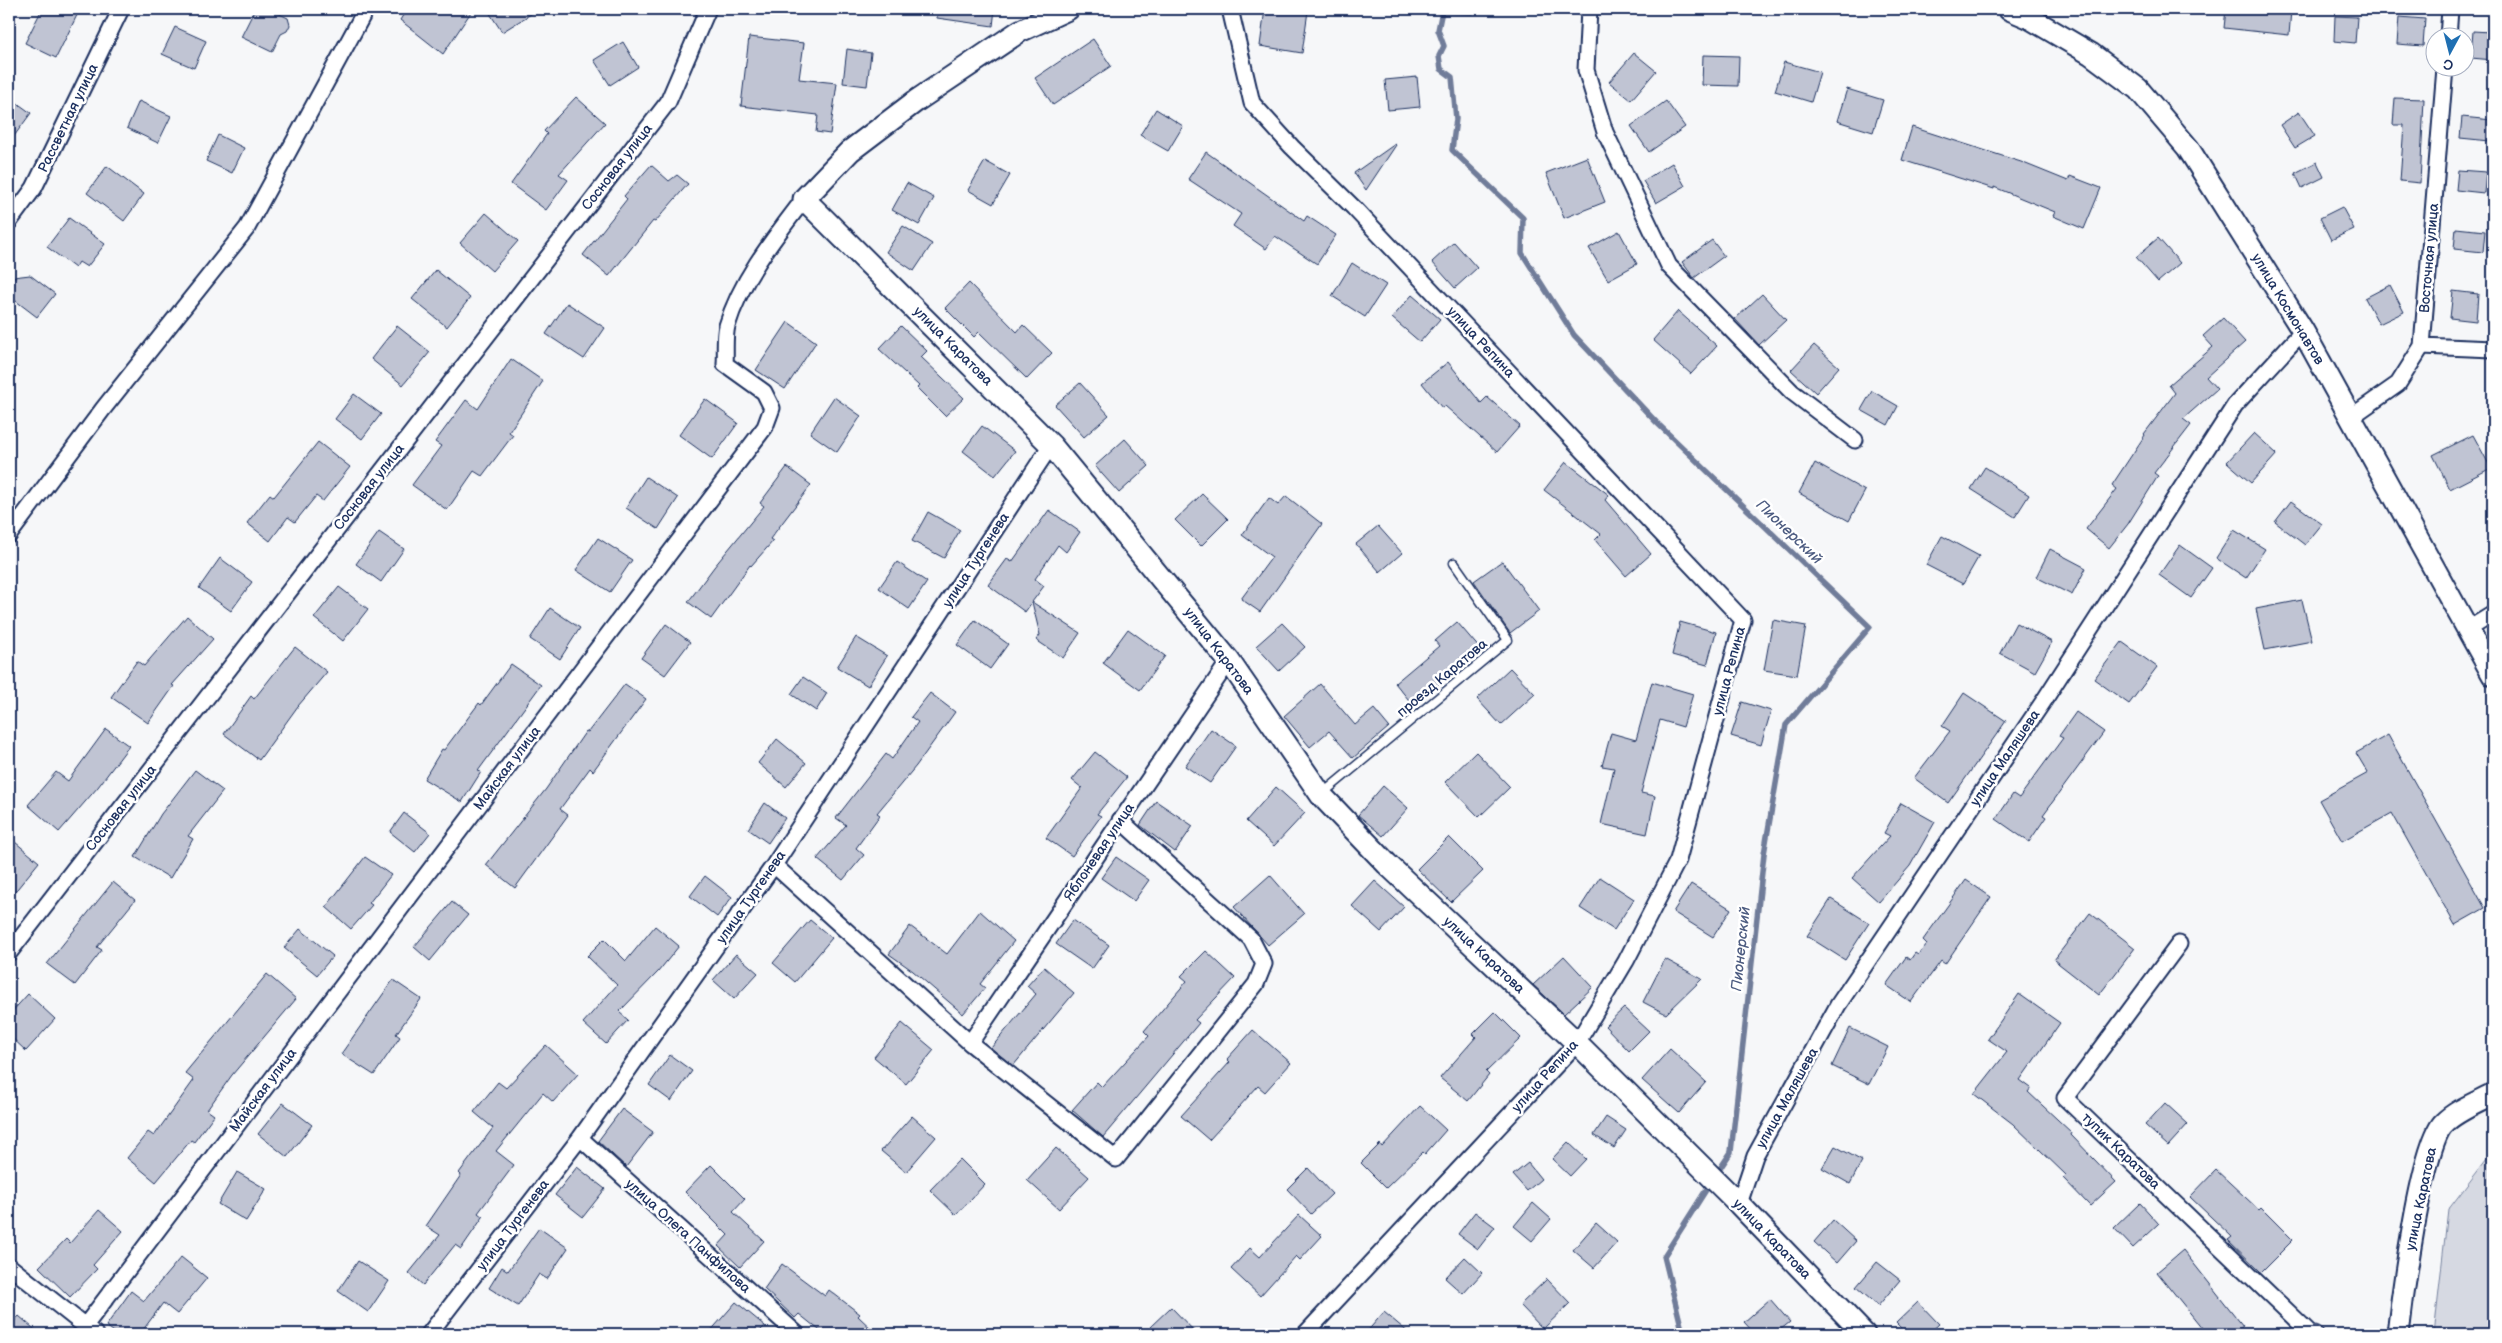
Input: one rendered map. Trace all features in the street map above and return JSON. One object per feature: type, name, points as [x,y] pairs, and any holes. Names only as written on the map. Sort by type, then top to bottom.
[{"type":"street","name":"Рассветная улица","points":[[9,222],[34,188],[121,9]]},
{"type":"street","points":[[9,535],[103,409],[247,228],[366,9]]},
{"type":"street","name":"Сосновая улица","points":[[9,953],[668,102],[708,9]]},
{"type":"street","points":[[804,199],[850,151],[916,101],[1020,31],[1068,9]]},
{"type":"street","name":"улица Репина","points":[[1230,9],[1252,102],[1292,147],[1361,216],[1743,620],[1678,860],[1626,962],[1577,1043],[1308,1333]]},
{"type":"street","points":[[1589,9],[1586,70],[1605,132],[1669,266],[1792,392],[1855,440]]},
{"type":"street","points":[[2449,28],[2450,9]]},
{"type":"street","name":"улица Космонавтов","points":[[2025,11],[2091,54],[2138,89],[2188,148],[2303,331],[2493,675]]},
{"type":"street","name":"Восточная улица","points":[[2351,418],[2398,384],[2422,346],[2445,78]]},
{"type":"street","name":"улица Каратова","points":[[804,199],[1052,445],[1229,661],[1321,795],[1387,864],[1577,1043],[1739,1204],[1864,1334]]},
{"type":"street","name":"Майская улица","points":[[90,1330],[765,428],[772,408],[764,392],[725,364],[727,327],[742,292],[771,241],[804,199]]},
{"type":"street","name":"улица Маляшева","points":[[1739,1204],[1755,1156],[1838,1005],[2043,702],[2235,405],[2303,331]]},
{"type":"street","points":[[2422,346],[2493,349]]},
{"type":"street","name":"улица Тургенева","points":[[429,1334],[580,1138],[774,865],[1052,445]]},
{"type":"street","points":[[2467,630],[2493,614]]},
{"type":"street","name":"Яблоневая улица","points":[[970,1043],[1229,661]]},
{"type":"street","points":[[774,865],[970,1043],[1116,1159],[1256,984],[1264,964],[1251,939],[1120,820]]},
{"type":"street","name":"тупик Каратова","points":[[2178,944],[2065,1098],[2310,1333],[2315,1334]]},
{"type":"street","name":"улица Каратова","points":[[2398,1334],[2404,1275],[2431,1144],[2443,1123],[2493,1094]]},
{"type":"street","name":"улица Олега Панфилова","points":[[580,1138],[797,1334]]},
{"type":"street","points":[[9,1266],[90,1330]]},
{"type":"lane","name":"проезд Каратова","points":[[1321,795],[1508,640],[1454,563]]},
{"type":"shaded area","points":[[2493,1151],[2493,1334],[2434,1334],[2448,1210]]},
{"type":"building","points":[[42,9],[80,9],[56,58],[25,43]]},
{"type":"building","points":[[255,9],[269,9],[288,18],[290,25],[287,31],[281,34],[272,52],[241,37]]},
{"type":"building","points":[[407,9],[473,9],[443,54],[400,20]]},
{"type":"building","points":[[487,9],[539,9],[502,32]]},
{"type":"building","points":[[938,9],[995,9],[993,26],[937,18]]},
{"type":"building","points":[[1265,9],[1308,11],[1302,53],[1260,46]]},
{"type":"building","points":[[2226,9],[2291,10],[2289,35],[2224,28]]},
{"type":"building","points":[[2335,16],[2357,17],[2355,43],[2334,41]]},
{"type":"building","points":[[2399,17],[2425,19],[2423,46],[2397,44]]},
{"type":"building","points":[[175,27],[206,41],[194,68],[162,54]]},
{"type":"building","points":[[2474,31],[2490,32],[2489,41],[2493,41],[2493,60],[2474,58]]},
{"type":"building","points":[[749,37],[804,43],[799,79],[837,83],[830,134],[816,132],[818,115],[741,106]]},
{"type":"building","points":[[1093,39],[1111,66],[1053,105],[1035,78]]},
{"type":"building","points":[[623,42],[638,67],[610,85],[594,60]]},
{"type":"building","points":[[847,49],[871,53],[867,86],[843,83]]},
{"type":"building","points":[[1634,53],[1656,71],[1631,100],[1609,82]]},
{"type":"building","points":[[1703,55],[1739,56],[1738,86],[1702,85]]},
{"type":"building","points":[[1784,62],[1820,72],[1811,102],[1775,91]]},
{"type":"building","points":[[1417,77],[1420,107],[1388,110],[1385,80]]},
{"type":"building","points":[[1847,89],[1883,100],[1873,132],[1837,121]]},
{"type":"building","points":[[9,97],[31,113],[9,143]]},
{"type":"building","points":[[576,97],[605,123],[559,174],[568,180],[546,210],[511,184],[547,134],[544,131]]},
{"type":"building","points":[[2395,98],[2424,99],[2420,183],[2400,181],[2404,125],[2393,125]]},
{"type":"building","points":[[139,101],[171,116],[158,143],[127,128]]},
{"type":"building","points":[[1666,101],[1685,127],[1649,152],[1631,126]]},
{"type":"building","points":[[1156,109],[1183,126],[1168,151],[1140,135]]},
{"type":"building","points":[[2299,112],[2315,136],[2295,148],[2280,125]]},
{"type":"building","points":[[2462,117],[2492,120],[2490,141],[2460,138]]},
{"type":"building","points":[[1912,127],[2021,162],[2068,181],[2070,176],[2101,188],[2084,229],[2053,216],[2055,212],[1994,187],[1994,189],[1902,160]]},
{"type":"building","points":[[218,135],[244,148],[232,173],[206,161]]},
{"type":"building","points":[[1396,145],[1366,190],[1354,173]]},
{"type":"building","points":[[1206,152],[1304,221],[1307,216],[1336,235],[1317,264],[1275,236],[1266,249],[1233,226],[1241,214],[1188,179]]},
{"type":"building","points":[[1587,157],[1605,202],[1564,218],[1546,173]]},
{"type":"building","points":[[985,161],[1010,175],[993,204],[968,190]]},
{"type":"building","points":[[2317,162],[2324,177],[2302,188],[2295,173]]},
{"type":"building","points":[[1672,163],[1685,186],[1656,203],[1643,181]]},
{"type":"building","points":[[651,165],[669,181],[677,175],[688,184],[655,222],[653,221],[609,276],[583,255],[627,199],[624,196]]},
{"type":"building","points":[[107,166],[144,194],[124,221],[87,193]]},
{"type":"building","points":[[2458,170],[2486,172],[2484,193],[2456,190]]},
{"type":"building","points":[[907,183],[934,198],[919,225],[892,210]]},
{"type":"building","points":[[2342,207],[2354,229],[2331,240],[2320,218]]},
{"type":"building","points":[[486,213],[518,241],[492,271],[460,243]]},
{"type":"building","points":[[69,218],[105,244],[87,267],[79,262],[75,268],[47,247]]},
{"type":"building","points":[[903,226],[932,244],[914,271],[886,252]]},
{"type":"building","points":[[2456,228],[2485,231],[2483,252],[2454,249]]},
{"type":"building","points":[[1619,231],[1637,264],[1608,280],[1589,248]]},
{"type":"building","points":[[2158,238],[2180,263],[2158,282],[2136,257]]},
{"type":"building","points":[[1712,240],[1724,256],[1694,278],[1682,262]]},
{"type":"building","points":[[1454,242],[1477,268],[1455,288],[1432,262]]},
{"type":"building","points":[[1352,263],[1386,285],[1365,317],[1332,296]]},
{"type":"building","points":[[436,270],[470,298],[447,327],[412,299]]},
{"type":"building","points":[[30,275],[55,294],[37,317],[12,298],[10,282],[13,277]]},
{"type":"building","points":[[969,283],[1017,332],[1023,325],[1052,353],[1027,379],[979,332],[974,337],[945,308]]},
{"type":"building","points":[[2390,285],[2404,312],[2379,324],[2365,298]]},
{"type":"building","points":[[2453,291],[2478,294],[2476,321],[2450,318]]},
{"type":"building","points":[[1762,294],[1786,320],[1759,345],[1735,319]]},
{"type":"building","points":[[1412,295],[1440,319],[1420,342],[1392,318]]},
{"type":"building","points":[[567,303],[605,328],[584,359],[546,334]]},
{"type":"building","points":[[1678,311],[1717,346],[1691,374],[1653,340]]},
{"type":"building","points":[[2223,318],[2245,342],[2206,377],[2217,389],[2183,419],[2191,425],[2154,473],[2158,476],[2128,524],[2109,548],[2086,529],[2117,489],[2112,485],[2144,434],[2175,393],[2169,385],[2213,347],[2203,336]]},
{"type":"building","points":[[788,322],[816,342],[785,389],[756,370]]},
{"type":"building","points":[[397,326],[430,352],[403,385],[371,359]]},
{"type":"building","points":[[901,326],[927,351],[921,357],[964,398],[945,416],[917,388],[919,386],[879,349]]},
{"type":"building","points":[[1814,345],[1839,367],[1816,393],[1791,370]]},
{"type":"building","points":[[511,359],[543,381],[509,432],[513,435],[482,476],[474,471],[447,510],[412,485],[441,446],[435,442],[466,400],[478,409]]},
{"type":"building","points":[[1448,362],[1481,403],[1487,397],[1520,426],[1497,452],[1445,406],[1442,408],[1422,383]]},
{"type":"building","points":[[1080,383],[1109,415],[1084,437],[1055,405]]},
{"type":"building","points":[[1872,391],[1898,406],[1888,425],[1861,410]]},
{"type":"building","points":[[354,394],[381,414],[362,439],[335,419]]},
{"type":"building","points":[[834,397],[861,416],[837,452],[810,433]]},
{"type":"building","points":[[705,399],[738,423],[712,459],[679,435]]},
{"type":"building","points":[[982,426],[1015,451],[995,476],[963,451]]},
{"type":"building","points":[[2254,433],[2277,454],[2251,483],[2227,462]]},
{"type":"building","points":[[2473,435],[2491,468],[2450,489],[2433,455]]},
{"type":"building","points":[[1125,439],[1149,466],[1119,493],[1095,466]]},
{"type":"building","points":[[318,442],[350,467],[323,501],[316,496],[295,522],[288,517],[270,541],[247,523],[270,494],[274,497]]},
{"type":"building","points":[[1566,462],[1609,495],[1605,500],[1651,554],[1626,576],[1595,540],[1601,534],[1544,490]]},
{"type":"building","points":[[1815,463],[1865,491],[1849,521],[1799,493]]},
{"type":"building","points":[[787,467],[811,485],[770,539],[773,541],[750,565],[711,619],[688,602],[764,506],[760,503]]},
{"type":"building","points":[[1985,467],[2029,495],[2015,517],[1971,489]]},
{"type":"building","points":[[646,477],[678,498],[658,529],[626,508]]},
{"type":"building","points":[[1202,494],[1228,519],[1201,546],[1175,520]]},
{"type":"building","points":[[1286,496],[1322,524],[1260,612],[1241,599],[1272,557],[1242,535],[1269,498],[1278,505]]},
{"type":"building","points":[[2291,501],[2322,524],[2305,545],[2275,522]]},
{"type":"building","points":[[1049,510],[1080,532],[1066,552],[1058,545],[1035,579],[1044,586],[1025,612],[988,585],[1007,559],[1012,562]]},
{"type":"building","points":[[928,512],[960,530],[944,558],[912,541]]},
{"type":"building","points":[[1378,526],[1402,553],[1380,572],[1356,544]]},
{"type":"building","points":[[2234,530],[2265,549],[2246,578],[2216,558]]},
{"type":"building","points":[[379,532],[404,549],[381,582],[356,564]]},
{"type":"building","points":[[1942,536],[1979,556],[1963,584],[1926,565]]},
{"type":"building","points":[[598,538],[632,560],[610,592],[576,570]]},
{"type":"building","points":[[2180,545],[2212,568],[2191,598],[2159,575]]},
{"type":"building","points":[[2050,549],[2086,568],[2072,595],[2036,577]]},
{"type":"building","points":[[220,558],[252,582],[231,611],[199,588]]},
{"type":"building","points":[[1502,561],[1539,611],[1510,633],[1474,581]]},
{"type":"building","points":[[897,562],[927,582],[909,609],[879,588]]},
{"type":"building","points":[[339,587],[368,609],[343,641],[314,618]]},
{"type":"building","points":[[2302,600],[2312,641],[2265,650],[2256,609]]},
{"type":"building","points":[[1032,602],[1080,633],[1063,658],[1036,640],[1040,635]]},
{"type":"building","points":[[550,608],[580,628],[560,659],[530,639]]},
{"type":"building","points":[[187,616],[213,639],[172,685],[174,686],[148,723],[111,697],[137,661],[144,666]]},
{"type":"building","points":[[975,620],[1008,644],[990,669],[957,645]]},
{"type":"building","points":[[1773,620],[1806,626],[1797,675],[1764,670]]},
{"type":"building","points":[[1457,622],[1481,650],[1413,705],[1395,683],[1439,646],[1435,641]]},
{"type":"building","points":[[1680,622],[1716,632],[1707,665],[1672,655]]},
{"type":"building","points":[[1282,623],[1305,647],[1279,671],[1256,646]]},
{"type":"building","points":[[2016,623],[2052,642],[2035,672],[2000,653]]},
{"type":"building","points":[[666,624],[690,642],[665,675],[641,658]]},
{"type":"building","points":[[1128,629],[1165,656],[1140,690],[1103,663]]},
{"type":"building","points":[[856,637],[887,656],[868,686],[837,667]]},
{"type":"building","points":[[2122,642],[2157,667],[2129,704],[2094,679]]},
{"type":"building","points":[[295,647],[327,672],[298,706],[259,760],[224,734],[251,696],[254,699]]},
{"type":"building","points":[[511,664],[541,685],[478,771],[481,772],[462,802],[424,779],[442,749],[444,750],[479,703],[481,705]]},
{"type":"building","points":[[1510,668],[1535,694],[1501,725],[1477,699]]},
{"type":"building","points":[[803,677],[827,693],[816,711],[791,694]]},
{"type":"building","points":[[1652,682],[1693,694],[1683,727],[1660,720],[1641,793],[1655,796],[1647,834],[1601,824],[1614,768],[1602,766],[1611,733],[1636,740]]},
{"type":"building","points":[[625,684],[646,699],[593,771],[590,768],[560,809],[568,815],[515,888],[486,865],[546,789],[586,731],[588,732]]},
{"type":"building","points":[[1320,684],[1355,725],[1374,709],[1389,727],[1353,758],[1329,731],[1310,747],[1284,716]]},
{"type":"building","points":[[930,693],[955,712],[916,766],[877,813],[880,815],[856,848],[864,855],[843,880],[817,859],[846,825],[836,818],[886,754],[892,759],[918,722],[911,717]]},
{"type":"building","points":[[1964,693],[2006,721],[1948,803],[1914,778],[1950,731],[1942,726]]},
{"type":"building","points":[[1742,702],[1771,711],[1761,745],[1731,736]]},
{"type":"building","points":[[2076,712],[2104,732],[2043,815],[2046,817],[2029,842],[1996,819],[2013,794],[2019,798],[2063,738],[2059,736]]},
{"type":"building","points":[[106,729],[129,746],[98,787],[59,832],[28,805],[56,772],[68,781]]},
{"type":"building","points":[[1211,729],[1236,746],[1210,783],[1185,766]]},
{"type":"building","points":[[2388,735],[2485,908],[2455,925],[2392,813],[2342,841],[2319,800],[2368,773],[2356,753]]},
{"type":"building","points":[[777,739],[806,763],[786,787],[758,763]]},
{"type":"building","points":[[1095,752],[1127,777],[1097,814],[1101,816],[1072,856],[1046,838],[1082,788],[1072,780]]},
{"type":"building","points":[[1476,752],[1510,787],[1479,817],[1445,782]]},
{"type":"building","points":[[195,770],[223,791],[188,836],[193,839],[170,878],[135,857],[161,814]]},
{"type":"building","points":[[1383,786],[1408,808],[1383,836],[1358,815]]},
{"type":"building","points":[[1276,787],[1305,813],[1274,846],[1246,821]]},
{"type":"building","points":[[1156,801],[1193,826],[1175,852],[1140,825]]},
{"type":"building","points":[[765,803],[785,818],[768,843],[748,829]]},
{"type":"building","points":[[1901,803],[1935,822],[1910,866],[1879,902],[1852,878],[1890,836],[1884,833]]},
{"type":"building","points":[[404,813],[430,833],[415,852],[390,832]]},
{"type":"building","points":[[9,837],[39,862],[9,899]]},
{"type":"building","points":[[1449,837],[1483,871],[1451,902],[1417,869]]},
{"type":"building","points":[[365,857],[391,875],[369,903],[372,905],[351,929],[326,907]]},
{"type":"building","points":[[1116,857],[1149,880],[1134,901],[1101,878]]},
{"type":"building","points":[[1270,875],[1304,914],[1268,945],[1234,907]]},
{"type":"building","points":[[705,876],[732,897],[717,917],[690,896]]},
{"type":"building","points":[[1600,877],[1634,899],[1614,930],[1580,908]]},
{"type":"building","points":[[1966,880],[1991,897],[1945,964],[1941,961],[1911,1002],[1886,985],[1906,957],[1910,960],[1915,953],[1918,955],[1927,944],[1923,940]]},
{"type":"building","points":[[1375,881],[1404,907],[1381,932],[1352,906]]},
{"type":"building","points":[[113,882],[135,900],[97,947],[102,950],[75,985],[47,964]]},
{"type":"building","points":[[1691,884],[1731,909],[1713,937],[1673,912]]},
{"type":"building","points":[[1831,899],[1869,923],[1845,960],[1807,936]]},
{"type":"building","points":[[452,902],[468,915],[430,961],[414,947]]},
{"type":"building","points":[[980,911],[1014,941],[980,984],[985,988],[963,1014],[913,971],[889,954],[910,926],[947,954]]},
{"type":"building","points":[[2090,913],[2135,948],[2099,995],[2054,960]]},
{"type":"building","points":[[810,920],[832,938],[795,982],[773,963]]},
{"type":"building","points":[[1073,920],[1109,945],[1092,969],[1056,944]]},
{"type":"building","points":[[655,926],[679,946],[658,972],[619,1012],[628,1020],[606,1044],[583,1023],[617,985],[587,956],[604,939],[626,961]]},
{"type":"building","points":[[300,929],[333,956],[317,975],[284,948]]},
{"type":"building","points":[[1206,951],[1235,978],[1195,1020],[1199,1023],[1103,1137],[1072,1110],[1097,1082],[1102,1087],[1149,1036],[1144,1031],[1187,981],[1181,976]]},
{"type":"building","points":[[736,954],[758,973],[734,999],[713,980]]},
{"type":"building","points":[[1564,956],[1593,987],[1564,1014],[1533,985]]},
{"type":"building","points":[[1665,959],[1702,979],[1666,1014],[1643,1002]]},
{"type":"building","points":[[1044,967],[1074,993],[1013,1066],[991,1048],[1036,994],[1027,986]]},
{"type":"building","points":[[267,974],[296,999],[232,1075],[207,1110],[214,1115],[194,1142],[191,1140],[156,1182],[127,1158],[148,1132],[154,1136],[194,1080],[185,1073]]},
{"type":"building","points":[[393,980],[421,999],[396,1034],[400,1037],[374,1075],[341,1054]]},
{"type":"building","points":[[28,994],[55,1019],[26,1051],[9,1035],[9,1015]]},
{"type":"building","points":[[2019,994],[2060,1023],[2020,1080],[2031,1088],[2028,1092],[2072,1133],[2071,1135],[2116,1182],[2090,1206],[2063,1178],[2066,1175],[2013,1124],[1974,1094],[2007,1052],[1988,1039]]},
{"type":"building","points":[[1624,1008],[1649,1031],[1629,1051],[1605,1026]]},
{"type":"building","points":[[1495,1012],[1521,1038],[1486,1072],[1489,1075],[1468,1101],[1440,1078],[1476,1037],[1473,1034]]},
{"type":"building","points":[[902,1023],[934,1050],[906,1084],[874,1057]]},
{"type":"building","points":[[1850,1028],[1888,1047],[1869,1084],[1832,1066]]},
{"type":"building","points":[[1253,1030],[1291,1063],[1265,1092],[1258,1086],[1209,1140],[1181,1116],[1230,1062],[1227,1059]]},
{"type":"building","points":[[546,1045],[578,1074],[553,1102],[543,1093],[496,1151],[514,1165],[478,1213],[483,1217],[461,1249],[455,1245],[423,1285],[409,1273],[440,1235],[426,1226],[461,1175],[459,1173],[493,1128],[474,1112],[498,1082],[506,1088]]},
{"type":"building","points":[[1670,1049],[1706,1082],[1679,1113],[1642,1080]]},
{"type":"building","points":[[670,1055],[692,1071],[671,1101],[649,1085]]},
{"type":"building","points":[[283,1103],[312,1125],[287,1157],[258,1134]]},
{"type":"building","points":[[2165,1103],[2188,1124],[2168,1146],[2145,1125]]},
{"type":"building","points":[[1420,1106],[1446,1130],[1425,1154],[1423,1152],[1386,1188],[1361,1163],[1380,1144],[1382,1147]]},
{"type":"building","points":[[622,1109],[653,1132],[626,1167],[598,1141]]},
{"type":"building","points":[[912,1116],[936,1137],[906,1172],[881,1151]]},
{"type":"building","points":[[1606,1117],[1626,1130],[1614,1148],[1594,1135]]},
{"type":"building","points":[[1568,1142],[1586,1159],[1570,1176],[1552,1159]]},
{"type":"building","points":[[1835,1146],[1862,1161],[1850,1184],[1822,1168]]},
{"type":"building","points":[[1056,1148],[1089,1177],[1059,1209],[1027,1180]]},
{"type":"building","points":[[960,1159],[985,1184],[956,1215],[930,1190]]},
{"type":"building","points":[[1528,1163],[1541,1179],[1527,1191],[1513,1175]]},
{"type":"building","points":[[711,1165],[745,1199],[733,1212],[764,1241],[740,1267],[718,1246],[728,1235],[685,1192]]},
{"type":"building","points":[[577,1167],[605,1189],[583,1217],[555,1195]]},
{"type":"building","points":[[1308,1168],[1332,1194],[1311,1214],[1287,1189]]},
{"type":"building","points":[[2216,1170],[2259,1210],[2261,1208],[2293,1240],[2261,1272],[2228,1240],[2232,1237],[2190,1197]]},
{"type":"building","points":[[237,1172],[266,1189],[246,1221],[218,1204]]},
{"type":"building","points":[[1533,1203],[1551,1219],[1532,1241],[1514,1226]]},
{"type":"building","points":[[2140,1203],[2159,1224],[2133,1248],[2114,1228]]},
{"type":"building","points":[[99,1210],[123,1231],[93,1265],[97,1269],[70,1297],[39,1267],[66,1239],[70,1243]]},
{"type":"building","points":[[1475,1212],[1495,1227],[1478,1249],[1458,1234]]},
{"type":"building","points":[[1299,1215],[1322,1236],[1300,1260],[1296,1256],[1260,1296],[1231,1269],[1250,1248],[1260,1257]]},
{"type":"building","points":[[1833,1220],[1856,1241],[1837,1263],[1814,1242]]},
{"type":"building","points":[[1596,1223],[1617,1242],[1594,1268],[1573,1250]]},
{"type":"building","points":[[539,1228],[568,1248],[547,1279],[539,1274],[518,1306],[489,1288],[502,1267],[508,1271]]},
{"type":"building","points":[[2183,1250],[2243,1326],[2233,1334],[2207,1334],[2157,1272]]},
{"type":"building","points":[[181,1257],[207,1278],[177,1314],[163,1303],[140,1334],[117,1334],[106,1326],[131,1291],[144,1301]]},
{"type":"building","points":[[1465,1257],[1482,1273],[1463,1294],[1445,1278]]},
{"type":"building","points":[[358,1261],[389,1281],[368,1312],[338,1291]]},
{"type":"building","points":[[1877,1262],[1900,1280],[1878,1306],[1856,1287]]},
{"type":"building","points":[[782,1264],[825,1296],[829,1290],[860,1314],[858,1316],[877,1334],[824,1334],[799,1314],[795,1318],[764,1289]]},
{"type":"building","points":[[1547,1279],[1570,1303],[1543,1329],[1520,1305]]},
{"type":"building","points":[[1770,1299],[1790,1322],[1775,1334],[1755,1334],[1744,1322]]},
{"type":"building","points":[[736,1302],[765,1326],[757,1334],[708,1334]]},
{"type":"building","points":[[1918,1302],[1939,1324],[1928,1334],[1907,1334],[1896,1323]]},
{"type":"building","points":[[1171,1307],[1197,1334],[1158,1334],[1150,1327]]},
{"type":"building","points":[[1384,1312],[1410,1334],[1365,1334]]},
{"type":"building","points":[[19,1316],[40,1334],[9,1334],[9,1327]]},
{"type":"waterway","name":"Пионерский","points":[[1474,9],[1472,12],[1442,11],[1438,30],[1444,46],[1439,56],[1441,69],[1452,77],[1456,119],[1452,150],[1523,218],[1522,253],[1574,335],[1657,423],[1870,627],[1786,725],[1764,854],[1731,1152],[1719,1170]]},
{"type":"waterway","points":[[1683,1334],[1664,1256],[1706,1190]]}]
